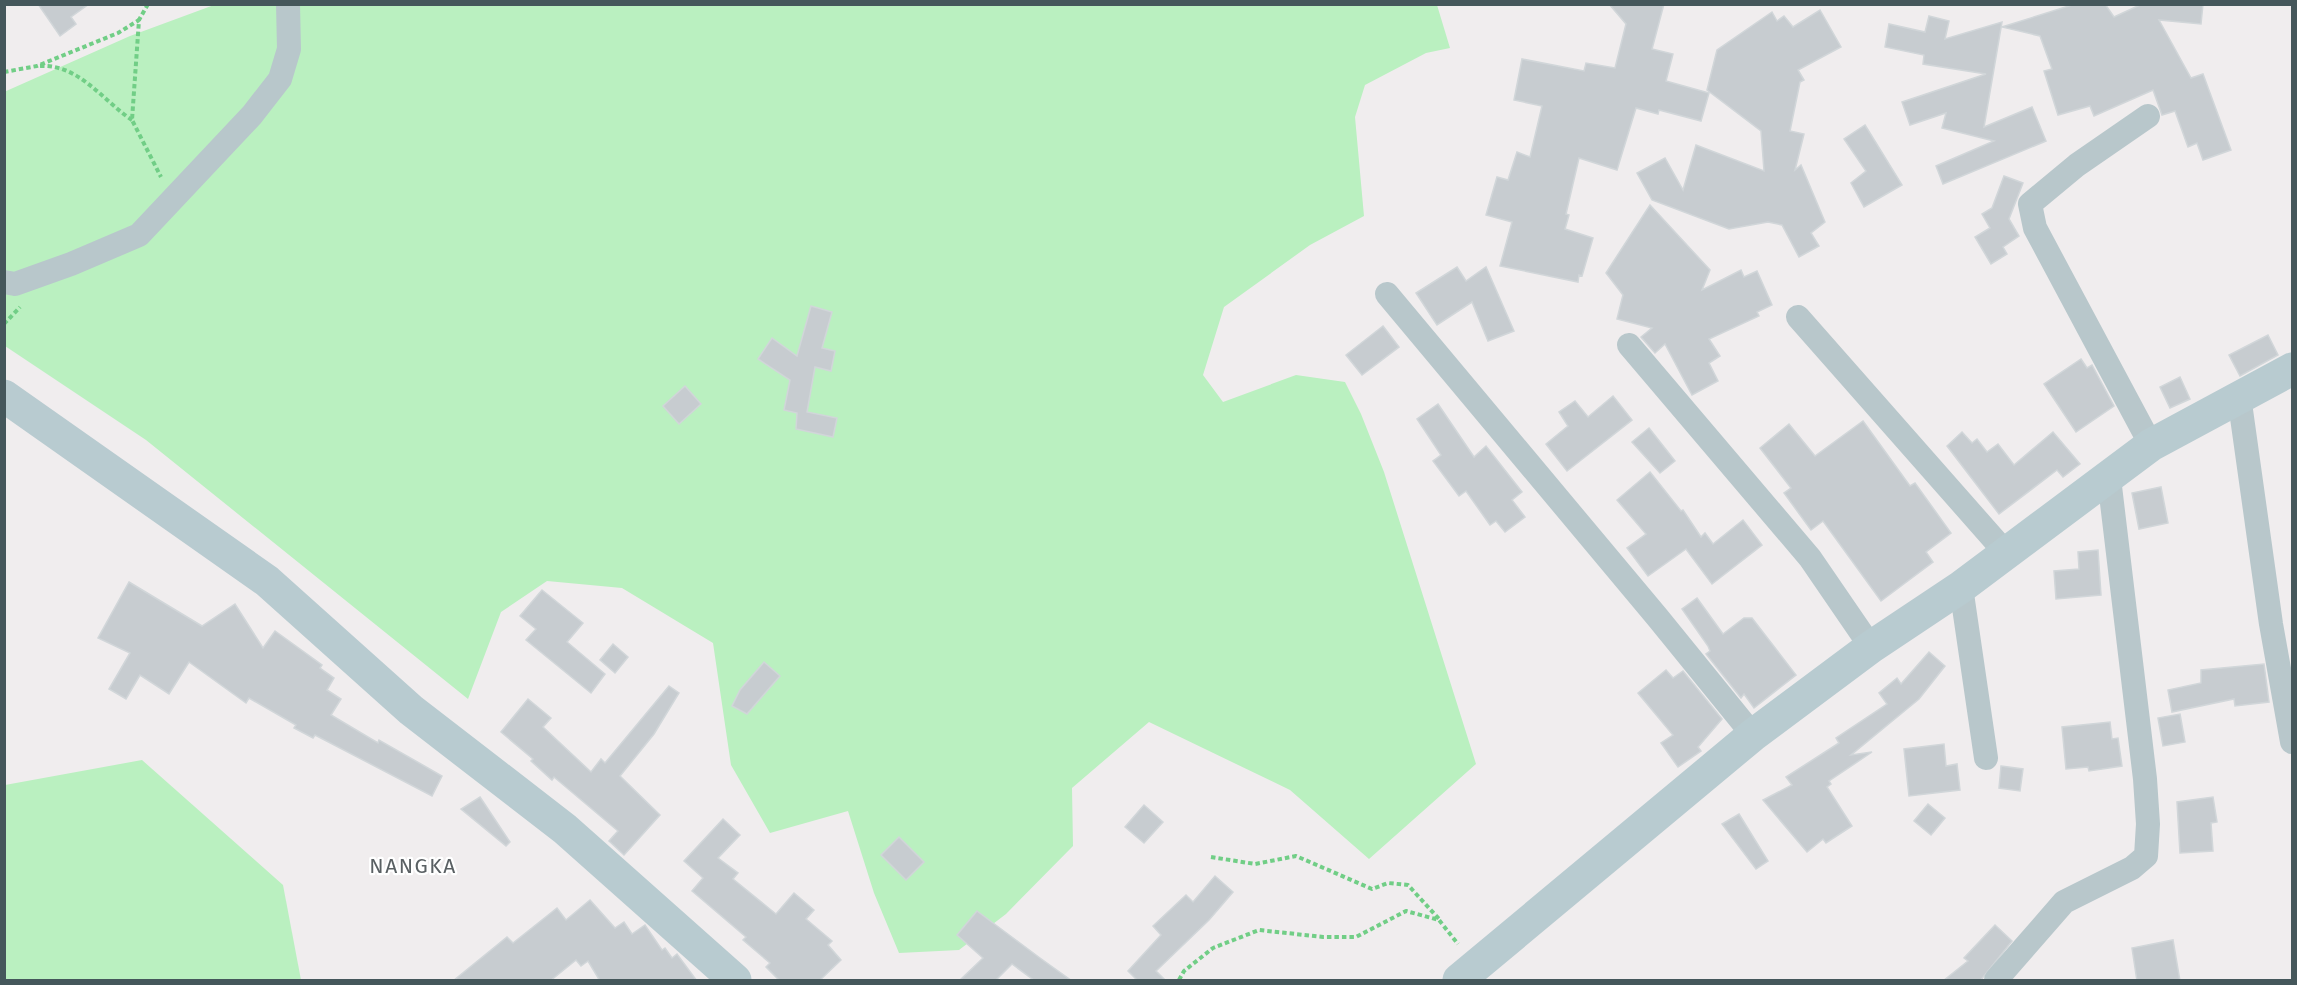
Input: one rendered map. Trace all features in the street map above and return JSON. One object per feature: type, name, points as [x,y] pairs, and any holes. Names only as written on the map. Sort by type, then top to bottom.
[{"type":"street","points":[[8,279],[71,264],[139,236],[252,115],[280,79],[289,49],[288,4]]},
{"type":"street","points":[[2148,116],[2077,165],[2030,204],[2035,228],[2151,445]]},
{"type":"street","points":[[1387,294],[1753,735]]},
{"type":"street","points":[[1798,317],[2006,553]]},
{"type":"street","points":[[1629,345],[1810,558],[1871,646]]},
{"type":"street","points":[[1467,973],[1753,735],[1871,646],[1961,587],[2151,445],[2292,369]]},
{"type":"street","points":[[4,396],[267,581],[411,710],[565,830],[735,981]]},
{"type":"street","points":[[2239,396],[2271,624],[2292,742]]},
{"type":"street","points":[[1996,981],[2064,902],[2132,868],[2146,856],[2148,824],[2145,778],[2109,478]]},
{"type":"street","points":[[1961,587],[1986,758]]},
{"type":"path","points":[[132,120],[139,20],[148,4]]},
{"type":"path","points":[[37,66],[118,33],[139,20]]},
{"type":"path","points":[[4,72],[57,65],[80,77],[132,120],[158,168],[170,203]]},
{"type":"path","points":[[1211,857],[1255,864],[1296,856],[1372,889],[1388,883],[1408,885],[1439,920],[1467,973]]},
{"type":"path","points":[[1179,981],[1184,971],[1213,948],[1259,930],[1323,937],[1356,937],[1406,910],[1439,920]]},
{"type":"green space","points":[[214,5],[1437,5],[1450,48],[1426,53],[1365,85],[1355,117],[1364,216],[1310,245],[1224,307],[1203,375],[1223,402],[1296,375],[1345,382],[1361,414],[1384,472],[1476,764],[1369,859],[1290,790],[1149,722],[1072,788],[1073,846],[1006,914],[959,950],[899,953],[874,893],[848,811],[770,833],[731,765],[713,643],[622,588],[547,581],[501,612],[468,699],[146,440],[5,346],[4,92],[130,36]]},
{"type":"green space","points":[[142,760],[283,885],[301,980],[5,980],[5,785]]},
{"type":"building","points":[[38,4],[89,4],[71,17],[76,24],[60,36]]},
{"type":"building","points":[[1609,4],[1664,4],[1652,49],[1673,54],[1666,81],[1709,93],[1701,121],[1659,110],[1658,114],[1636,108],[1617,170],[1579,158],[1566,214],[1569,215],[1565,229],[1593,238],[1582,276],[1579,275],[1578,282],[1500,266],[1512,222],[1486,215],[1497,177],[1508,180],[1517,152],[1530,157],[1542,106],[1514,100],[1522,59],[1584,71],[1586,63],[1615,68],[1626,24]]},
{"type":"building","points":[[2075,4],[2105,4],[2114,17],[2142,4],[2203,4],[2201,24],[2159,20],[2191,78],[2203,74],[2231,150],[2203,160],[2197,143],[2188,147],[2175,111],[2162,115],[2153,90],[2094,116],[2090,106],[2058,115],[2044,71],[2052,69],[2040,36],[2002,27]]},
{"type":"building","points":[[1820,10],[1841,47],[1798,70],[1804,80],[1800,82],[1790,131],[1804,134],[1795,170],[1801,165],[1825,222],[1811,233],[1819,246],[1799,257],[1782,225],[1768,222],[1729,229],[1652,200],[1637,173],[1665,158],[1683,190],[1696,145],[1764,171],[1761,131],[1707,90],[1717,50],[1772,12],[1777,21],[1784,16],[1793,27]]},
{"type":"building","points":[[1929,16],[1949,21],[1945,39],[2002,22],[1984,127],[2032,107],[2046,141],[1943,184],[1936,166],[1994,141],[1942,128],[1946,113],[1910,125],[1902,102],[1986,74],[1923,64],[1924,55],[1885,47],[1889,24],[1925,32]]},
{"type":"building","points":[[1865,125],[1902,185],[1864,207],[1851,183],[1866,171],[1844,139]]},
{"type":"building","points":[[2004,176],[2023,183],[2009,219],[2019,236],[2003,247],[2007,254],[1991,264],[1975,237],[1990,228],[1982,214],[1992,208]]},
{"type":"building","points":[[1650,205],[1710,270],[1702,290],[1741,270],[1744,277],[1757,271],[1772,305],[1757,312],[1759,316],[1709,339],[1720,356],[1709,363],[1718,381],[1692,395],[1665,344],[1655,353],[1641,337],[1652,328],[1617,319],[1623,295],[1606,273]]},
{"type":"building","points":[[1457,267],[1466,281],[1486,267],[1514,331],[1488,341],[1472,302],[1437,325],[1416,293]]},
{"type":"building","points":[[811,306],[832,312],[822,348],[835,351],[831,371],[815,367],[807,412],[837,418],[833,437],[796,429],[797,413],[784,410],[790,380],[758,359],[772,338],[797,356]]},
{"type":"building","points":[[1383,326],[1399,347],[1362,375],[1346,355]]},
{"type":"building","points":[[2268,335],[2278,355],[2240,376],[2229,355]]},
{"type":"building","points":[[2081,359],[2087,368],[2092,365],[2114,406],[2076,432],[2044,384]]},
{"type":"building","points":[[2180,377],[2190,399],[2170,408],[2160,387]]},
{"type":"building","points":[[685,386],[701,404],[679,424],[663,406]]},
{"type":"building","points":[[1613,396],[1632,420],[1567,471],[1546,444],[1568,426],[1559,412],[1575,401],[1588,417]]},
{"type":"building","points":[[1438,404],[1474,457],[1486,446],[1522,492],[1512,500],[1525,517],[1505,532],[1496,521],[1490,525],[1466,491],[1459,496],[1433,461],[1441,455],[1417,419]]},
{"type":"building","points":[[1863,421],[1910,486],[1915,483],[1951,533],[1926,552],[1933,562],[1881,601],[1823,521],[1811,530],[1784,493],[1791,488],[1760,448],[1789,424],[1815,456]]},
{"type":"building","points":[[1649,428],[1675,461],[1660,473],[1632,442]]},
{"type":"building","points":[[1962,432],[1972,443],[1977,439],[1987,452],[1998,444],[2014,465],[2053,432],[2080,464],[2063,477],[2057,470],[1999,514],[1947,446]]},
{"type":"building","points":[[1650,472],[1681,511],[1683,510],[1701,537],[1705,533],[1713,544],[1743,520],[1762,545],[1712,584],[1686,549],[1648,576],[1627,548],[1646,534],[1617,500]]},
{"type":"building","points":[[2161,487],[2168,523],[2139,529],[2132,493]]},
{"type":"building","points":[[2098,550],[2101,595],[2056,599],[2054,571],[2079,569],[2078,552]]},
{"type":"building","points":[[129,582],[202,626],[235,604],[263,648],[275,631],[322,665],[320,668],[334,678],[327,690],[341,699],[331,715],[378,743],[379,740],[442,776],[432,796],[315,735],[313,738],[294,728],[296,725],[249,698],[246,703],[189,662],[169,694],[140,675],[126,699],[109,689],[130,653],[98,638]]},
{"type":"building","points":[[542,590],[583,623],[567,642],[605,674],[591,693],[526,640],[536,629],[520,616]]},
{"type":"building","points":[[1697,598],[1723,634],[1744,618],[1752,618],[1796,675],[1754,708],[1744,694],[1741,698],[1706,654],[1710,651],[1708,646],[1682,609]]},
{"type":"building","points":[[613,644],[628,657],[615,673],[600,660]]},
{"type":"building","points":[[1929,652],[1945,666],[1919,699],[1851,755],[1872,752],[1829,781],[1831,784],[1827,787],[1852,826],[1826,843],[1823,839],[1807,852],[1763,800],[1792,785],[1786,777],[1839,743],[1836,738],[1887,704],[1879,693],[1897,678],[1901,684]]},
{"type":"building","points":[[764,662],[780,676],[747,714],[732,706],[740,690]]},
{"type":"building","points":[[2264,664],[2269,702],[2235,706],[2234,699],[2172,712],[2168,690],[2201,683],[2201,670]]},
{"type":"building","points":[[1666,670],[1673,678],[1683,671],[1722,719],[1698,747],[1701,751],[1678,767],[1661,743],[1673,735],[1638,693]]},
{"type":"building","points":[[669,686],[679,693],[654,734],[620,776],[660,815],[624,855],[609,841],[618,831],[554,777],[552,780],[531,761],[533,759],[501,732],[528,699],[551,718],[543,727],[591,772],[601,759],[605,763]]},
{"type":"building","points":[[2180,714],[2185,742],[2163,746],[2158,718]]},
{"type":"building","points":[[2110,722],[2112,739],[2118,738],[2122,766],[2089,771],[2088,767],[2066,769],[2062,727]]},
{"type":"building","points":[[1944,744],[1946,766],[1957,764],[1960,790],[1909,796],[1904,749]]},
{"type":"building","points":[[2001,766],[2023,769],[2020,791],[1999,788]]},
{"type":"building","points":[[480,797],[510,842],[506,846],[461,809]]},
{"type":"building","points":[[2213,797],[2217,822],[2211,823],[2213,851],[2180,853],[2177,802]]},
{"type":"building","points":[[1928,804],[1945,818],[1931,835],[1914,821]]},
{"type":"building","points":[[1144,805],[1163,822],[1144,843],[1125,827]]},
{"type":"building","points":[[1739,814],[1768,861],[1756,869],[1722,824]]},
{"type":"building","points":[[723,819],[740,835],[718,858],[738,873],[733,879],[776,914],[794,893],[814,910],[806,919],[832,941],[828,945],[841,960],[819,981],[780,981],[766,967],[770,963],[743,940],[746,937],[692,891],[703,878],[684,861]]},
{"type":"building","points":[[899,837],[924,862],[906,880],[881,855]]},
{"type":"building","points":[[1215,876],[1233,892],[1209,920],[1156,971],[1166,981],[1138,981],[1128,971],[1161,935],[1153,926],[1186,895],[1193,902]]},
{"type":"building","points":[[590,900],[615,928],[624,922],[632,934],[645,925],[662,950],[665,948],[672,958],[677,954],[697,981],[600,981],[588,961],[581,966],[576,960],[550,981],[453,981],[507,937],[513,943],[557,908],[566,920]]},
{"type":"building","points":[[977,911],[1072,981],[1035,981],[1012,964],[995,981],[959,981],[983,958],[957,935]]},
{"type":"building","points":[[1995,925],[2012,941],[1980,981],[1943,981],[1968,961],[1964,958]]},
{"type":"building","points":[[2173,940],[2180,981],[2137,981],[2132,948]]},
{"type":"district","name":"NANGKA","points":[[413,866]]}]
